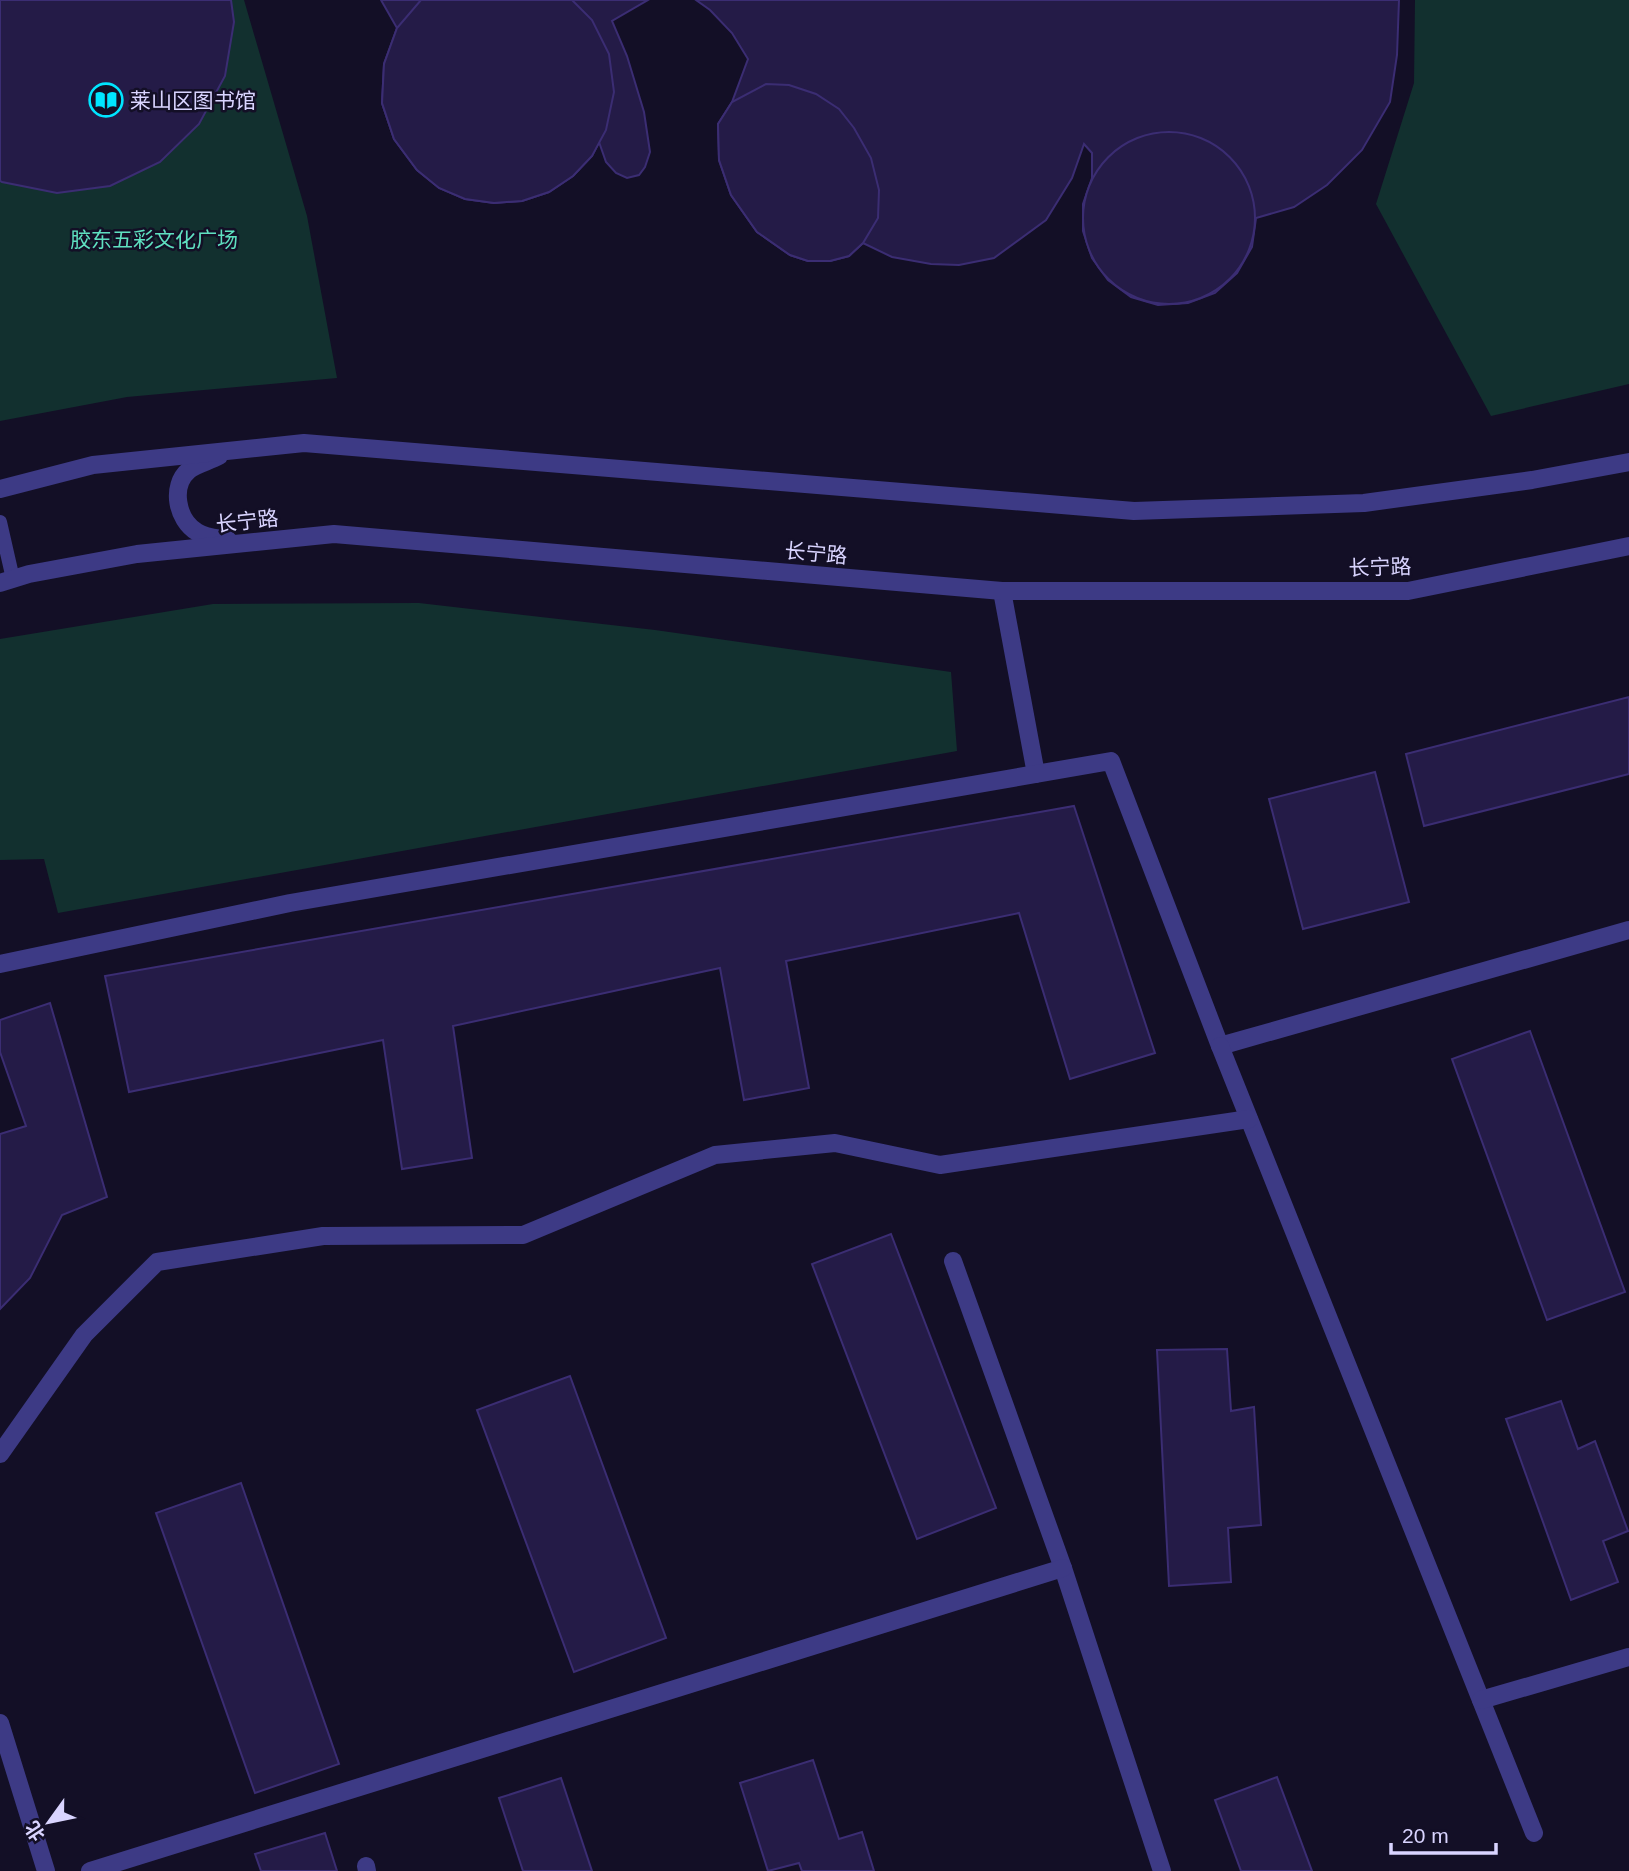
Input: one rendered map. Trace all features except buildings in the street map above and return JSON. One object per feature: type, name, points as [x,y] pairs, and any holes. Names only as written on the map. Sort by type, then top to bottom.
[{"type":"street","points":[[0,489],[93,465],[304,443],[1134,511],[1364,503],[1532,480],[1629,462]]},
{"type":"street","points":[[232,450],[189,470],[178,492],[178,505],[185,520],[195,531],[210,537],[256,543]]},
{"type":"street","name":"长宁路","points":[[7,581],[137,554],[334,534],[1002,592],[1408,591],[1629,546]]},
{"type":"street","points":[[1002,592],[1035,774]]},
{"type":"street","points":[[0,964],[290,903],[1111,761],[1220,1046],[1534,1833]]},
{"type":"street","points":[[1220,1046],[1629,930]]},
{"type":"street","points":[[0,1454],[84,1335],[157,1262],[323,1236],[523,1235],[715,1155],[835,1143],[940,1165],[1249,1119]]},
{"type":"street","points":[[953,1261],[1063,1568],[1162,1871]]},
{"type":"street","points":[[99,1870],[1063,1568]]},
{"type":"street","points":[[1481,1700],[1629,1657]]},
{"type":"street","points":[[0,1723],[46,1871]]},
{"type":"lane","points":[[0,522],[7,581]]},
{"type":"green space","name":"胶东五彩文化广场","points":[[0,0],[244,0],[307,216],[337,378],[127,397],[0,421]]},
{"type":"green space","points":[[1415,0],[1629,0],[1629,384],[1491,416],[1376,204],[1414,83]]},
{"type":"green space","points":[[419,603],[655,630],[951,672],[957,751],[58,913],[44,859],[0,860],[0,639],[213,604]]},
{"type":"place","name":"莱山区图书馆","points":[[106,100]]}]
